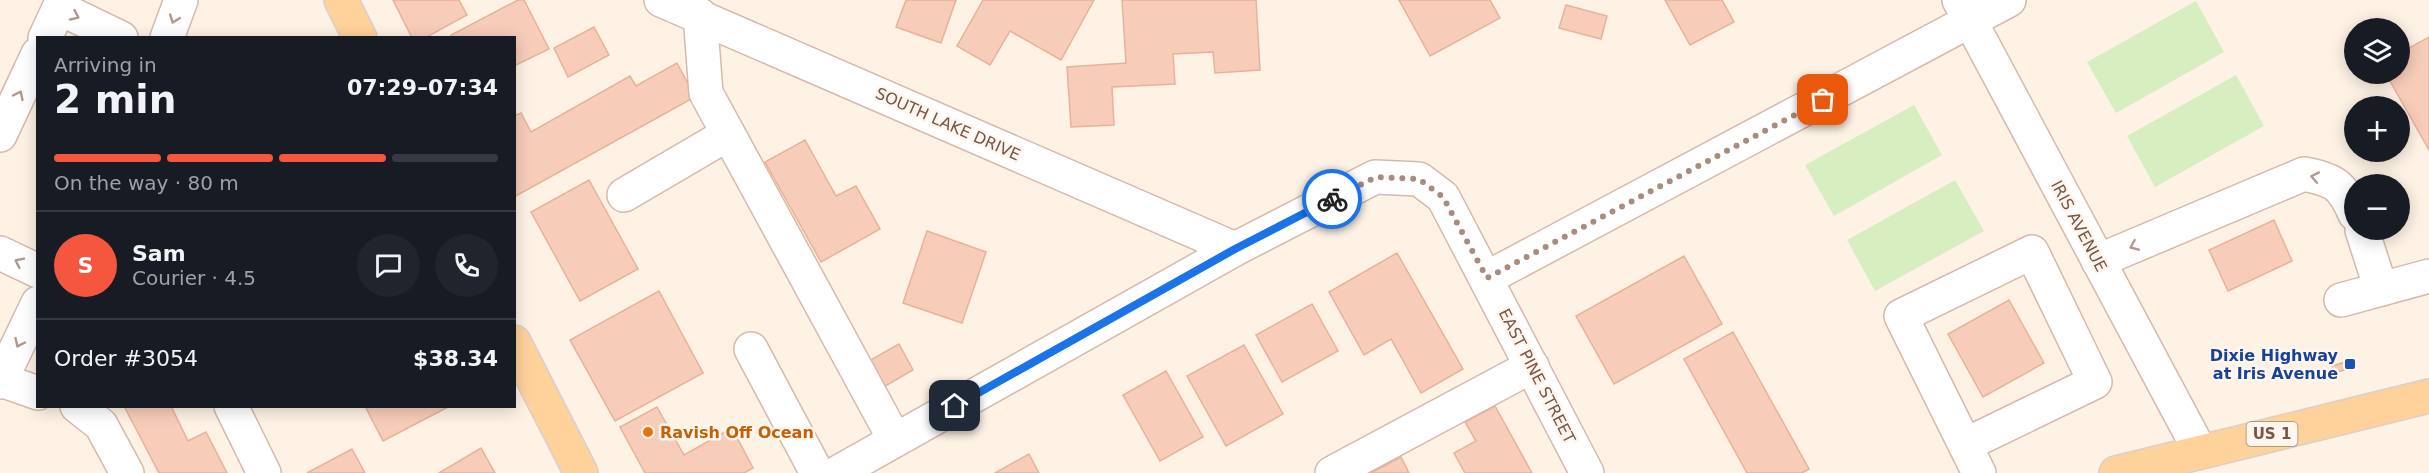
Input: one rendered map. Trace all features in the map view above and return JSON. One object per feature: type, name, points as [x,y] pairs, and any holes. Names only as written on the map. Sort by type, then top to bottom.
[{"type":"main road","points":[[340,0],[359,36]]},
{"type":"main road","points":[[516,346],[581,473]]},
{"type":"main road","name":"US 1","points":[[2116,473],[2429,396]]},
{"type":"street","points":[[168,36],[181,0]]},
{"type":"street","name":"SOUTH LAKE DRIVE","points":[[661,0],[1235,249]]},
{"type":"street","points":[[838,473],[1235,249],[1376,177],[1419,179],[1443,197],[1487,278],[1964,11],[2009,0]]},
{"type":"street","points":[[46,36],[59,8],[117,36]]},
{"type":"street","name":"IRIS AVENUE","points":[[1964,11],[2200,451]]},
{"type":"street","points":[[700,15],[706,93],[895,440]]},
{"type":"street","points":[[0,135],[36,58]]},
{"type":"street","points":[[624,195],[728,134]]},
{"type":"street","points":[[2098,261],[2304,174],[2331,180],[2344,194]]},
{"type":"street","points":[[2365,240],[2381,289]]},
{"type":"street","points":[[2031,252],[2095,382],[1972,459],[1902,315],[2031,252]]},
{"type":"street","points":[[0,253],[36,270]]},
{"type":"street","points":[[2341,300],[2429,276]]},
{"type":"street","name":"EAST PINE STREET","points":[[1487,278],[1587,473]]},
{"type":"street","points":[[36,307],[1,381],[36,392]]},
{"type":"street","points":[[751,349],[817,473]]},
{"type":"street","points":[[1332,473],[1532,366]]},
{"type":"street","points":[[80,408],[101,425],[127,473]]},
{"type":"street","points":[[232,408],[264,473]]},
{"type":"green space","points":[[2196,1],[2224,52],[2116,113],[2087,62]]},
{"type":"green space","points":[[2236,75],[2264,126],[2155,187],[2127,136]]},
{"type":"green space","points":[[1914,105],[1942,155],[1834,216],[1805,165]]},
{"type":"green space","points":[[1955,180],[1984,231],[1875,291],[1847,240]]},
{"type":"building","points":[[393,0],[459,0],[467,15],[429,36],[411,36]]},
{"type":"building","points":[[518,0],[524,0],[549,49],[516,65],[516,36],[451,35]]},
{"type":"building","points":[[906,0],[956,0],[941,43],[896,27]]},
{"type":"building","points":[[983,0],[1094,0],[1061,60],[1010,31],[990,65],[957,46]]},
{"type":"building","points":[[1122,0],[1256,0],[1260,70],[1215,73],[1213,52],[1173,54],[1175,84],[1112,87],[1114,125],[1071,127],[1067,67],[1126,63]]},
{"type":"building","points":[[1399,0],[1490,0],[1500,18],[1430,56]]},
{"type":"building","points":[[1665,0],[1722,0],[1734,22],[1690,45]]},
{"type":"building","points":[[1566,5],[1607,16],[1601,39],[1559,28]]},
{"type":"building","points":[[594,27],[609,55],[568,77],[554,48]]},
{"type":"building","points":[[2429,37],[2429,150],[2410,116],[2410,96],[2398,96],[2392,84],[2410,84],[2410,47]]},
{"type":"building","points":[[677,63],[695,97],[516,196],[516,115],[521,113],[531,132],[630,76],[636,86]]},
{"type":"building","points":[[805,140],[836,196],[856,186],[880,229],[821,262],[765,162]]},
{"type":"building","points":[[589,180],[638,269],[580,301],[531,212]]},
{"type":"building","points":[[2274,220],[2292,261],[2228,291],[2209,250]]},
{"type":"building","points":[[927,231],[986,252],[962,323],[903,303]]},
{"type":"building","points":[[1397,253],[1463,369],[1421,393],[1391,339],[1364,355],[1329,292]]},
{"type":"building","points":[[1684,256],[1722,324],[1614,384],[1576,316]]},
{"type":"building","points":[[659,291],[703,373],[615,421],[570,340]]},
{"type":"building","points":[[2009,300],[2044,363],[1983,397],[1948,334]]},
{"type":"building","points":[[1312,304],[1338,351],[1282,382],[1256,335]]},
{"type":"building","points":[[1733,332],[1809,469],[1802,473],[1747,473],[1684,359]]},
{"type":"building","points":[[899,344],[913,370],[882,388],[867,362]]},
{"type":"building","points":[[1244,345],[1283,414],[1226,446],[1187,376]]},
{"type":"building","points":[[2345,362],[2347,369],[2334,373],[2332,366]]},
{"type":"building","points":[[1166,371],[1203,437],[1160,461],[1123,395]]},
{"type":"building","points":[[1495,406],[1532,473],[1465,473],[1454,453],[1476,441],[1465,422]]},
{"type":"building","points":[[657,407],[684,455],[732,428],[753,468],[744,473],[645,473],[620,427]]},
{"type":"building","points":[[125,408],[172,408],[188,441],[206,432],[227,473],[159,473]]},
{"type":"building","points":[[366,408],[446,408],[383,441]]},
{"type":"building","points":[[481,448],[495,473],[439,473]]},
{"type":"building","points":[[352,449],[365,473],[307,473]]},
{"type":"building","points":[[1029,454],[1039,473],[995,473]]},
{"type":"building","points":[[1401,457],[1409,473],[1371,473]]},
{"type":"way so far","points":[[1332,199],[1376,177],[1419,179],[1443,197],[1487,278],[1823,100]]},
{"type":"place","name":"Dixie Highway at Iris Avenue","points":[[2350,364]]},
{"type":"place","name":"Ravish Off Ocean","points":[[648,432]]},
{"type":"route","points":[[955,406],[1235,249],[1332,199]]}]
